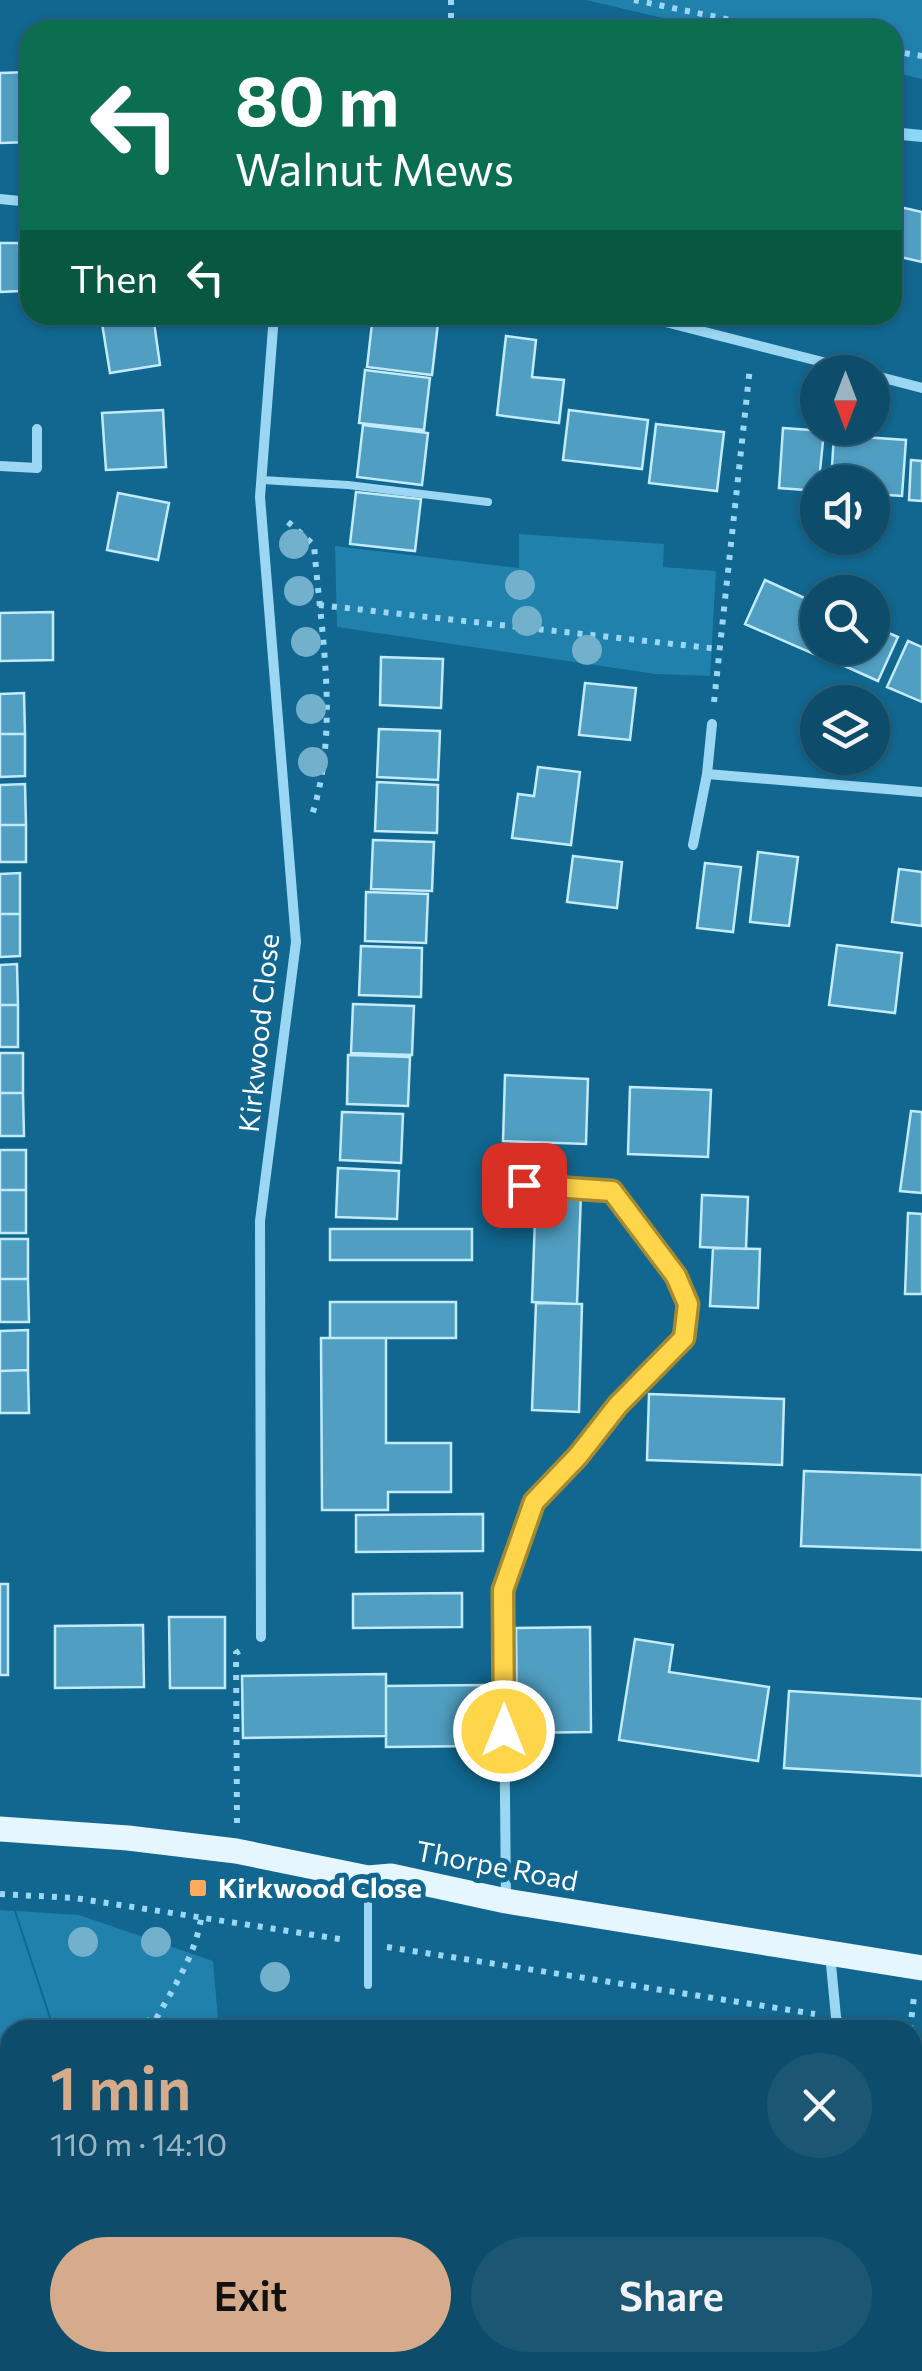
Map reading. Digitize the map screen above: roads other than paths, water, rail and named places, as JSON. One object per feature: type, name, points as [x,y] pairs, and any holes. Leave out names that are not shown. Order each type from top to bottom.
[{"type":"main road","name":"Thorpe Road","points":[[0,1829],[236,1851],[368,1878],[391,1876],[506,1901],[922,1968]]},
{"type":"street","name":"Kirkwood Close","points":[[261,1638],[260,1221],[296,942],[260,498],[273,325]]},
{"type":"street","points":[[677,325],[800,356]]},
{"type":"street","points":[[890,380],[922,388]]},
{"type":"street","points":[[0,466],[37,468],[37,428]]},
{"type":"street","points":[[693,845],[712,724]]},
{"type":"street","points":[[707,774],[922,792]]},
{"type":"street","points":[[506,1901],[503,1590],[534,1502],[578,1456],[618,1405],[684,1338],[688,1304],[676,1276],[612,1191],[524,1185]]},
{"type":"street","points":[[830,1953],[837,2020]]},
{"type":"lane","points":[[262,480],[348,485],[488,502]]},
{"type":"lane","points":[[368,1878],[368,1985]]},
{"type":"waterway","points":[[902,134],[922,136]]},
{"type":"place","name":"Kirkwood Close","points":[[198,1888]]}]
